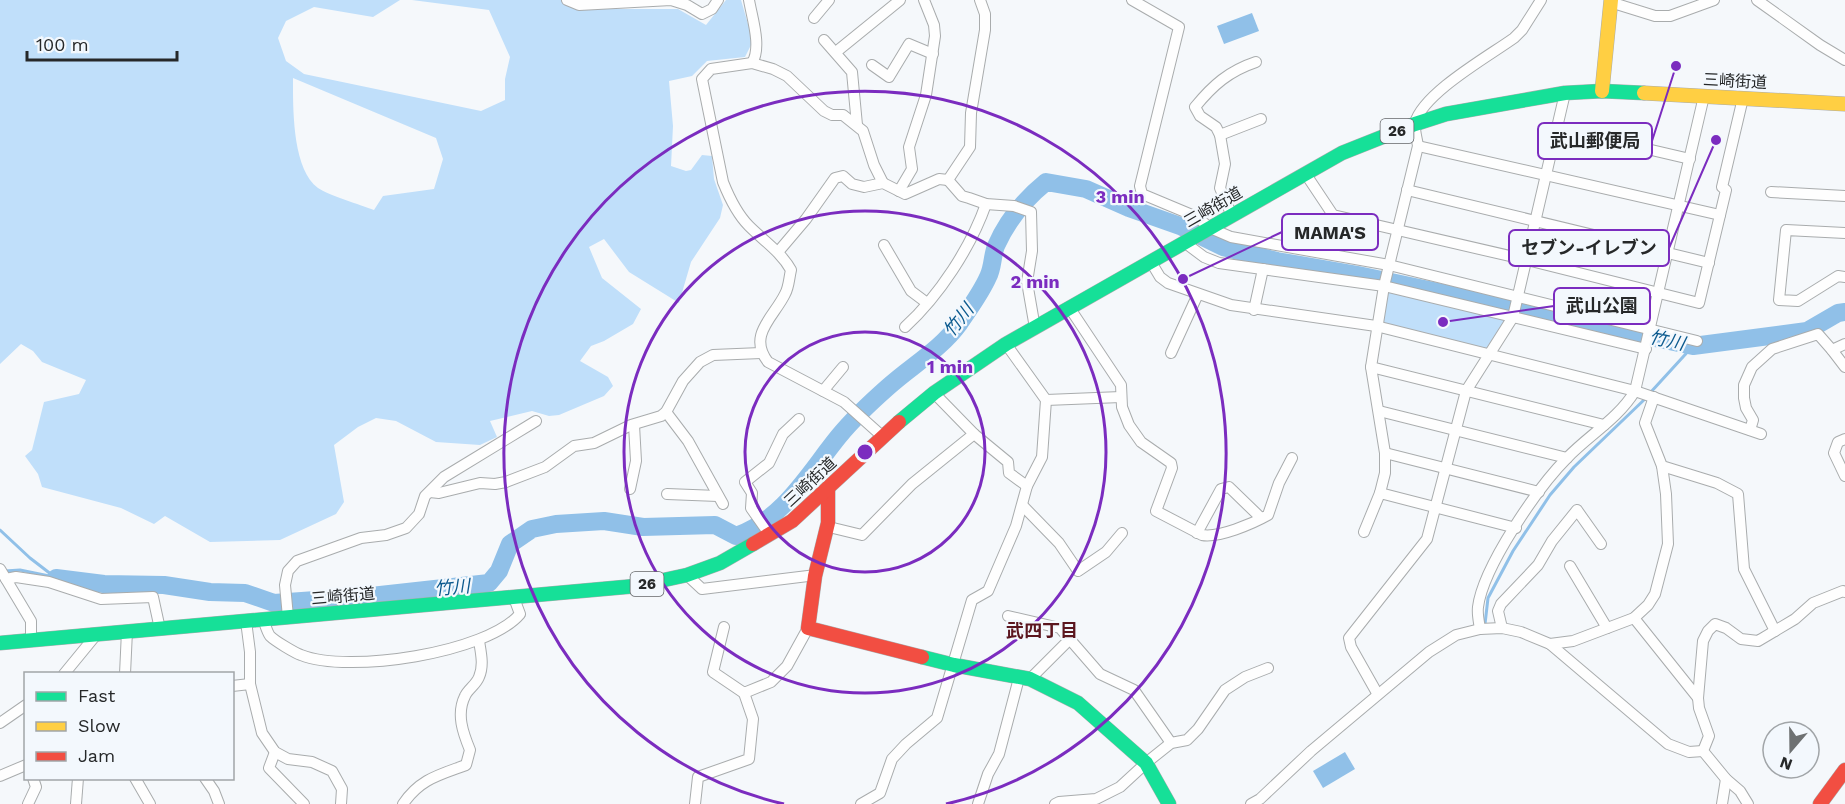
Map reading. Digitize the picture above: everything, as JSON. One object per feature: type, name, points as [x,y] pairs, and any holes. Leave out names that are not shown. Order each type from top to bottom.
[{"type":"main road","points":[[1602,91],[1610,1]]},
{"type":"main road","name":"三崎街道","points":[[0,643],[636,586],[687,575],[720,563],[792,521],[882,436],[934,393],[1006,344],[1342,153],[1414,124],[1446,114],[1565,93],[1602,91],[1845,104]]},
{"type":"main road","points":[[828,488],[829,527],[816,574],[808,628],[954,666],[1024,679],[1047,686],[1078,703],[1146,763],[1169,804]]},
{"type":"main road","points":[[1820,804],[1845,770]]},
{"type":"main road","points":[[1828,804],[1845,780]]},
{"type":"street","points":[[567,0],[579,5],[671,0],[687,5],[702,14],[712,9],[718,0]]},
{"type":"street","points":[[750,0],[756,38],[752,63]]},
{"type":"street","points":[[814,18],[829,0]]},
{"type":"street","points":[[899,191],[912,169],[909,147],[926,95],[933,54],[934,24],[924,0]]},
{"type":"street","points":[[948,180],[970,147],[971,113],[985,30],[985,14],[980,0]]},
{"type":"street","points":[[1132,0],[1179,27],[1140,186],[1142,194],[1197,217],[1210,228],[1231,237],[1389,265],[1697,341]]},
{"type":"street","points":[[1364,532],[1380,493],[1385,473],[1385,453],[1371,368],[1384,286],[1418,146],[1414,124],[1424,104],[1436,93],[1514,38],[1522,30],[1541,0]]},
{"type":"street","points":[[1610,1],[1656,16],[1670,16],[1714,0]]},
{"type":"street","points":[[1757,0],[1845,60]]},
{"type":"street","points":[[836,52],[896,1]]},
{"type":"street","points":[[824,40],[854,77],[857,125]]},
{"type":"street","points":[[872,64],[889,77],[909,44],[933,54]]},
{"type":"street","points":[[1232,216],[1220,188],[1225,164],[1220,135],[1216,127],[1200,116],[1195,107],[1210,88],[1238,68],[1256,62]]},
{"type":"street","points":[[882,436],[844,402],[768,362],[761,352],[759,344],[763,328],[786,292],[791,270],[778,252],[747,224],[728,196],[723,182],[702,79],[711,69],[752,63],[787,76],[824,111],[832,115],[843,115],[863,131],[874,165],[883,183],[905,194],[939,179],[948,180],[962,196],[986,204],[1014,206],[1031,212],[1032,251],[1027,282],[1035,328]]},
{"type":"street","points":[[1377,693],[1351,647],[1349,638],[1427,539],[1466,391],[1513,318],[1565,93]]},
{"type":"street","points":[[1480,629],[1477,609],[1480,597],[1492,564],[1515,528],[1539,492],[1567,458],[1627,404],[1635,391],[1704,96]]},
{"type":"street","points":[[1305,172],[1333,215],[1699,303],[1726,190],[1722,187],[1743,98]]},
{"type":"street","points":[[1220,135],[1261,120]]},
{"type":"street","points":[[1557,128],[1690,159]]},
{"type":"street","points":[[1418,146],[1720,215]]},
{"type":"street","points":[[778,252],[806,219],[835,178],[843,176],[852,184],[864,187],[883,183]]},
{"type":"street","points":[[1407,190],[1709,263]]},
{"type":"street","points":[[1771,192],[1845,196]]},
{"type":"street","points":[[905,327],[927,303],[977,230],[986,204]]},
{"type":"street","points":[[1845,233],[1786,230],[1779,300],[1798,301],[1838,276],[1845,277]]},
{"type":"street","points":[[1187,241],[1204,257],[1219,263],[1384,286],[1646,349]]},
{"type":"street","points":[[884,245],[911,291],[927,303]]},
{"type":"street","points":[[1151,262],[1160,277],[1168,283],[1231,305],[1376,326],[1635,391],[1761,434]]},
{"type":"street","points":[[1254,310],[1263,269]]},
{"type":"street","points":[[1171,353],[1198,294]]},
{"type":"street","points":[[1069,307],[1120,385],[1122,407],[1129,426],[1141,442],[1171,463],[1172,468],[1156,511],[1197,533],[1210,537],[1261,518],[1268,515],[1279,483],[1293,459]]},
{"type":"street","points":[[1750,430],[1753,420],[1746,408],[1744,385],[1752,367],[1772,349],[1818,334],[1845,367]]},
{"type":"street","points":[[861,804],[880,793],[892,759],[937,718],[972,600],[988,591],[1023,506],[1027,486],[1042,457],[1046,400],[1006,344]]},
{"type":"street","points":[[1832,350],[1845,344]]},
{"type":"street","points":[[430,492],[439,493],[480,483],[506,482],[545,466],[574,446],[594,443],[666,412],[683,381],[700,362],[713,355],[761,352]]},
{"type":"street","points":[[823,391],[843,368]]},
{"type":"street","points":[[1371,368],[1604,426]]},
{"type":"street","points":[[934,393],[974,434],[1008,462],[1009,473],[1027,486]]},
{"type":"street","points":[[1046,400],[1121,397]]},
{"type":"street","points":[[1550,644],[1573,641],[1634,618],[1648,605],[1655,594],[1668,544],[1666,494],[1662,466],[1645,423],[1654,398]]},
{"type":"street","points":[[1379,411],[1567,458]]},
{"type":"street","points":[[666,412],[688,441],[720,500],[667,494]]},
{"type":"street","points":[[770,535],[751,508],[752,493],[745,482],[769,464],[783,434],[799,419]]},
{"type":"street","points":[[288,617],[285,585],[288,571],[297,561],[361,538],[386,535],[406,528],[419,514],[425,496],[444,477],[536,422]]},
{"type":"street","points":[[630,489],[636,461],[634,425]]},
{"type":"street","points":[[829,527],[862,535],[912,484],[974,434]]},
{"type":"street","points":[[1845,439],[1838,442],[1834,453],[1845,476]]},
{"type":"street","points":[[1385,453],[1539,492]]},
{"type":"street","points":[[1662,466],[1717,483],[1738,494],[1744,568],[1775,631]]},
{"type":"street","points":[[1197,533],[1221,489],[1229,486],[1261,518]]},
{"type":"street","points":[[1380,493],[1515,528]]},
{"type":"street","points":[[1023,506],[1059,543],[1078,571],[1106,552],[1122,533]]},
{"type":"street","points":[[1502,628],[1498,611],[1501,604],[1538,565],[1552,541],[1576,510],[1601,544]]},
{"type":"street","points":[[1570,566],[1607,628]]},
{"type":"street","points":[[3,574],[49,582],[101,599],[153,597],[160,629]]},
{"type":"street","points":[[3,574],[31,621],[31,639]]},
{"type":"street","points":[[687,575],[702,589],[816,574]]},
{"type":"street","points":[[1702,750],[1709,736],[1699,708],[1698,698],[1703,641],[1708,631],[1715,624],[1741,639],[1758,641],[1796,619],[1813,603],[1845,592]]},
{"type":"street","points":[[263,619],[270,635],[301,655],[328,662],[362,662],[431,655],[479,641],[513,622],[520,614],[514,598]]},
{"type":"street","points":[[1008,616],[1060,628],[1100,674],[1134,690],[1171,743]]},
{"type":"street","points":[[1634,618],[1698,698]]},
{"type":"street","points":[[246,621],[250,652],[250,684],[262,733],[275,752],[288,759],[312,762],[332,771],[342,789],[342,804]]},
{"type":"street","points":[[695,804],[698,777],[748,759],[753,719],[744,693],[713,672],[724,627]]},
{"type":"street","points":[[744,693],[771,682],[788,666],[808,628]]},
{"type":"street","points":[[1251,804],[1260,799],[1377,693],[1429,652],[1456,635],[1480,629],[1502,628],[1521,632],[1550,644],[1668,744],[1689,752],[1702,750]]},
{"type":"street","points":[[125,672],[127,631]]},
{"type":"street","points":[[66,672],[96,635]]},
{"type":"street","points":[[978,804],[988,774],[999,754],[1024,679],[1070,639]]},
{"type":"street","points":[[408,803],[412,791],[426,780],[466,765],[470,750],[462,729],[462,705],[466,694],[480,677],[483,661],[479,641]]},
{"type":"street","points":[[1055,804],[1096,799],[1120,787],[1171,743],[1187,740],[1198,729],[1225,690],[1245,677],[1268,668]]},
{"type":"street","points":[[234,686],[250,684]]},
{"type":"street","points":[[0,723],[24,706]]},
{"type":"street","points":[[1702,750],[1726,779],[1740,791],[1748,804]]},
{"type":"street","points":[[275,752],[269,768],[304,804]]},
{"type":"street","points":[[0,776],[24,766]]},
{"type":"street","points":[[1722,804],[1726,779]]},
{"type":"street","points":[[28,804],[36,787],[34,780]]},
{"type":"street","points":[[76,804],[78,780]]},
{"type":"street","points":[[136,780],[150,804]]},
{"type":"street","points":[[206,780],[219,804]]},
{"type":"shaded area","points":[[0,0],[400,0],[373,17],[314,7],[286,21],[278,38],[286,61],[304,74],[481,111],[505,100],[505,79],[510,57],[489,10],[412,0],[572,0],[576,9],[678,9],[706,25],[726,0],[741,0],[753,41],[745,57],[707,61],[692,76],[669,81],[673,126],[671,166],[686,171],[691,170],[702,155],[712,156],[714,179],[723,205],[720,218],[691,262],[679,303],[629,272],[604,239],[589,247],[602,278],[641,309],[633,324],[591,346],[580,361],[608,377],[613,386],[604,396],[559,415],[549,416],[532,411],[490,421],[497,437],[480,445],[436,442],[396,421],[376,418],[358,427],[334,445],[344,502],[336,514],[280,540],[210,542],[165,516],[154,524],[121,508],[42,487],[38,474],[25,456],[32,450],[44,402],[79,394],[86,380],[42,362],[33,351],[21,344],[0,364]],"holes":[[[293,78],[436,138],[443,159],[434,189],[383,196],[374,210],[329,194],[309,179],[303,167],[296,137]]]},
{"type":"shaded area","points":[[1252,13],[1259,31],[1224,44],[1217,26]]},
{"type":"shaded area","points":[[1384,286],[1513,317],[1489,355],[1376,326]]},
{"type":"shaded area","points":[[1345,752],[1355,769],[1323,788],[1313,771]]},
{"type":"waterway","name":"竹川","points":[[56,578],[104,584],[164,585],[210,592],[245,593],[274,603],[371,596],[489,583],[499,571],[510,544],[532,529],[556,524],[604,521],[643,527],[715,525],[736,536],[768,519],[782,507],[856,417],[888,387],[934,350],[959,324],[985,283],[991,270],[996,246],[1011,219],[1046,182],[1086,189],[1129,208],[1180,226],[1223,247],[1277,261],[1358,275],[1693,346],[1807,331],[1838,313],[1845,312]]},
{"type":"waterway","points":[[1650,393],[1693,346]]},
{"type":"waterway","points":[[1485,624],[1488,598],[1513,551],[1550,495],[1574,467],[1646,398]]},
{"type":"waterway","name":"竹川","points":[[0,530],[56,578]]},
{"type":"waterway","points":[[5,571],[20,570],[54,577]]},
{"type":"traffic: fast","points":[[899,422],[934,393],[1006,344],[1342,153],[1446,114],[1565,93],[1602,91],[1644,93]]},
{"type":"traffic: fast","points":[[0,643],[636,586],[687,575],[720,563],[753,544]]},
{"type":"traffic: fast","points":[[922,657],[1030,679],[1078,703],[1146,763],[1169,804]]},
{"type":"traffic: slow","points":[[1602,91],[1611,0]]},
{"type":"traffic: slow","points":[[1644,93],[1845,104]]},
{"type":"traffic: jam","points":[[753,544],[792,521],[899,422]]},
{"type":"traffic: jam","points":[[828,488],[828,523],[815,576],[808,628],[922,657]]},
{"type":"traffic: jam","points":[[1820,804],[1845,770]]},
{"type":"place","name":"武山郵便局","points":[[1676,66]]},
{"type":"place","name":"セブン-イレブン","points":[[1716,140]]},
{"type":"place","name":"MAMA'S","points":[[1183,279]]},
{"type":"place","name":"武山公園","points":[[1443,322]]},
{"type":"district","name":"武四丁目","points":[[1042,630]]}]
